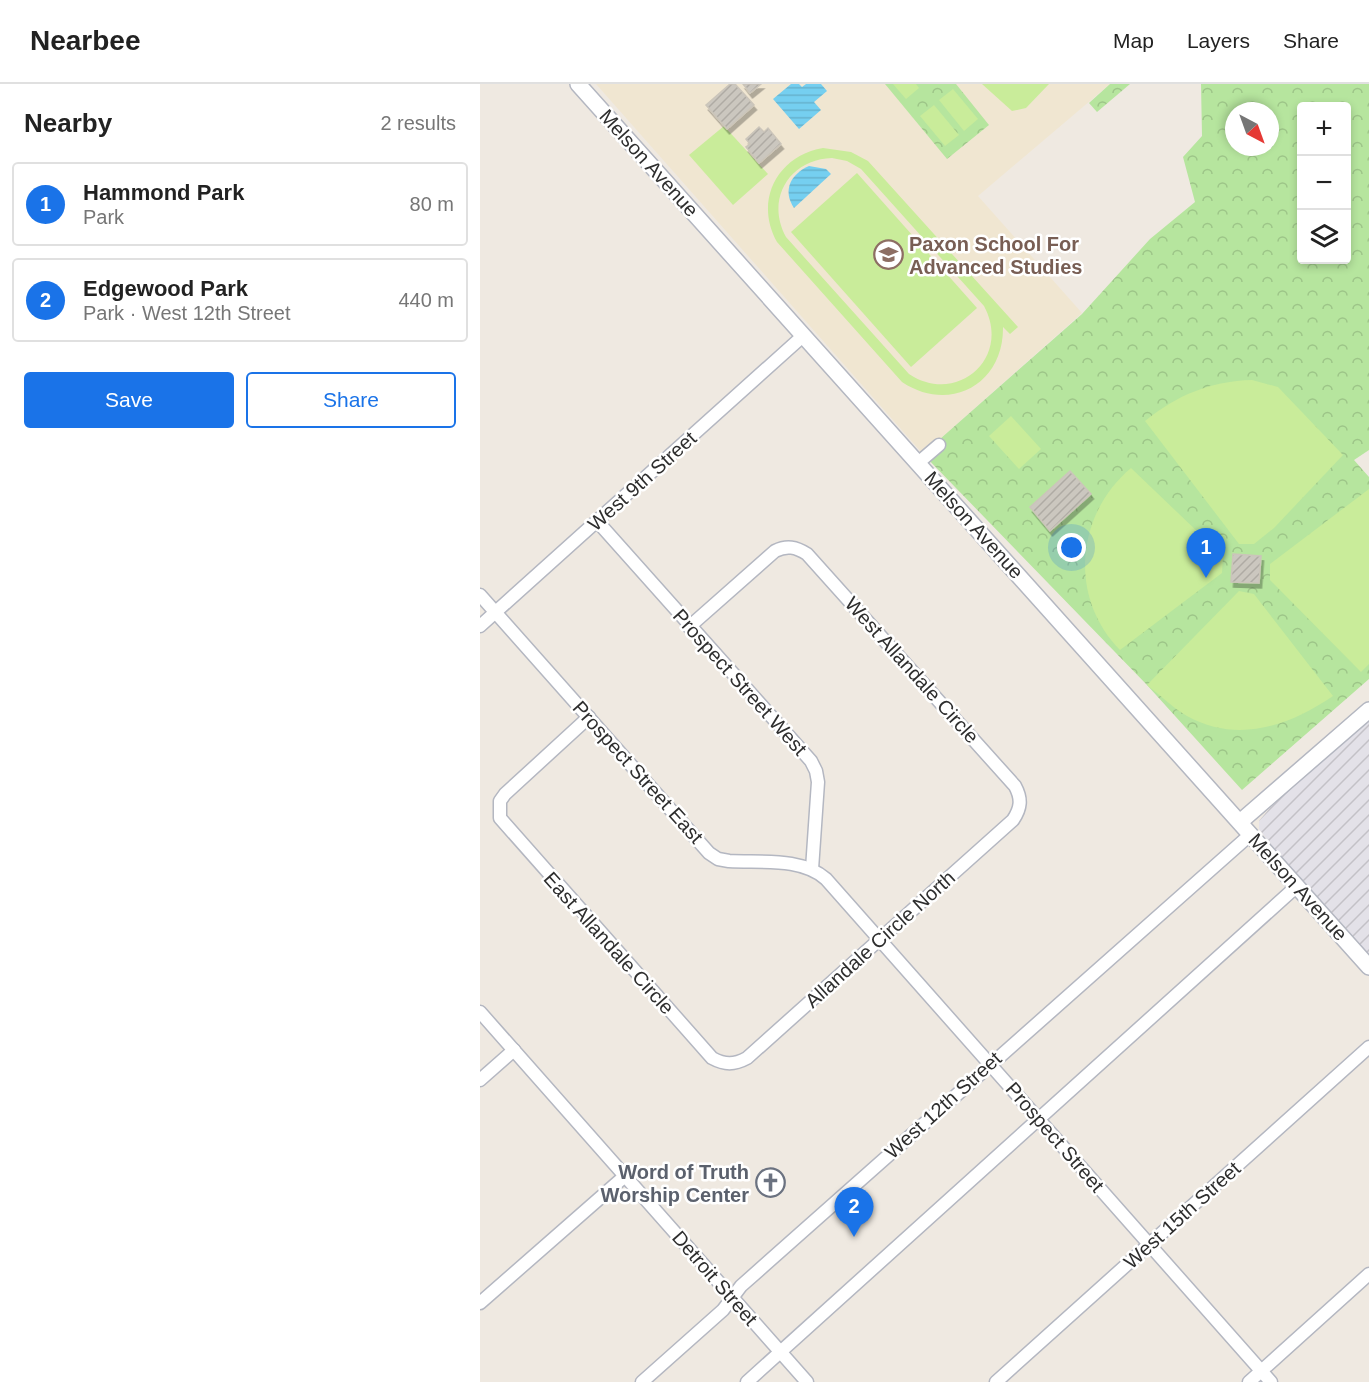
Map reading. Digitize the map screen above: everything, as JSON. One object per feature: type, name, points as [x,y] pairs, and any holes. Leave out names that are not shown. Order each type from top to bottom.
[{"type":"street","name":"Melson Avenue","points":[[578,84],[1369,967]]},
{"type":"street","name":"West 9th Street","points":[[480,626],[804,335]]},
{"type":"street","points":[[918,463],[939,445]]},
{"type":"street","name":"Prospect Street West","points":[[597,521],[689,627],[811,761],[816,771],[812,869]]},
{"type":"street","name":"West Allandale Circle","points":[[689,627],[775,551],[792,547],[807,554],[1015,786],[1021,803]]},
{"type":"street","points":[[480,595],[495,613]]},
{"type":"street","name":"Prospect Street East","points":[[495,613],[718,859],[786,864],[812,869]]},
{"type":"street","name":"West 12th Street","points":[[642,1382],[723,1310],[732,1296],[1246,828],[1369,710]]},
{"type":"street","name":"East Allandale Circle","points":[[589,717],[505,794],[500,801],[500,818],[712,1058],[730,1064]]},
{"type":"street","name":"Allandale Circle North","points":[[730,1064],[747,1058],[1013,820],[1021,803]]},
{"type":"street","name":"Prospect Street","points":[[812,869],[826,879],[1271,1382]]},
{"type":"street","points":[[747,1382],[1297,886]]},
{"type":"street","name":"Detroit Street","points":[[480,1012],[807,1382]]},
{"type":"street","name":"West 15th Street","points":[[996,1382],[1369,1047]]},
{"type":"street","points":[[480,1080],[514,1050]]},
{"type":"street","points":[[480,1303],[625,1176]]},
{"type":"street","points":[[1249,1382],[1369,1274]]},
{"type":"shaded area","name":"Paxon School For Advanced Studies","points":[[596,84],[1110,84],[978,196],[1082,313],[923,454]]},
{"type":"shaded area","points":[[1369,718],[1369,958],[1298,879],[1259,829],[1259,821],[1279,797]]},
{"type":"green space","points":[[885,84],[956,84],[989,125],[947,159]]},
{"type":"green space","points":[[893,84],[916,84],[919,88],[906,99]]},
{"type":"green space","points":[[982,84],[1049,84],[1026,108],[1012,111]]},
{"type":"green space","points":[[1110,84],[1130,84],[1097,112],[1089,103]]},
{"type":"green space","points":[[1201,84],[1369,84],[1369,450],[1354,460],[1369,477],[1369,679],[1242,790],[1147,685],[923,454],[1082,314],[1150,239],[1195,202],[1183,157],[1202,136]]},
{"type":"green space","points":[[953,89],[978,119],[964,131],[939,100]]},
{"type":"green space","points":[[934,105],[959,135],[945,146],[920,116]]},
{"type":"green space","points":[[724,126],[768,174],[733,205],[689,155]]},
{"type":"green space","points":[[823,148],[851,152],[868,161],[1018,327],[1010,334],[1003,327],[1001,347],[994,364],[984,378],[971,388],[955,394],[938,395],[920,391],[902,382],[777,242],[770,227],[769,196],[782,170],[793,160]],"holes":[[[832,158],[847,161],[861,169],[984,306],[991,325],[991,343],[985,359],[975,372],[961,380],[945,384],[927,382],[909,374],[786,237],[780,223],[778,209],[780,196],[793,173],[817,160]]]},
{"type":"green space","points":[[857,173],[977,308],[911,367],[791,232]]},
{"type":"green space","points":[[1252,380],[1278,387],[1343,455],[1274,528],[1254,544],[1239,544],[1145,421],[1169,404],[1195,391],[1222,383]]},
{"type":"green space","points":[[1011,416],[1041,449],[1019,469],[989,436]]},
{"type":"green space","points":[[1131,468],[1223,556],[1222,573],[1120,650],[1103,629],[1092,606],[1086,581],[1085,556],[1090,532],[1099,508],[1113,487]]},
{"type":"green space","points":[[1369,489],[1369,664],[1361,672],[1270,580],[1270,564]]},
{"type":"green space","points":[[1239,591],[1254,594],[1333,696],[1299,716],[1281,723],[1263,728],[1225,729],[1187,716],[1147,685]]},
{"type":"water","points":[[791,84],[799,84],[802,87],[806,84],[821,84],[827,91],[814,102],[821,110],[799,129],[773,99]]},
{"type":"water","points":[[809,166],[826,169],[831,174],[794,208],[789,195],[790,183],[797,173]]},
{"type":"building","points":[[730,84],[735,84],[754,105],[727,129],[706,105]]},
{"type":"building","points":[[743,84],[761,84],[750,93]]},
{"type":"building","points":[[759,127],[764,132],[768,128],[781,144],[759,163],[746,147],[750,144],[746,139]]},
{"type":"building","points":[[1070,471],[1091,494],[1050,531],[1030,507]]},
{"type":"building","points":[[1233,554],[1261,556],[1259,583],[1231,582]]},
{"type":"place","name":"Paxon School For Advanced Studies","points":[[888,255]]},
{"type":"place","name":"Hammond Park","points":[[1206,578]]},
{"type":"place","name":"Word of Truth Worship Center","points":[[770,1183]]},
{"type":"place","name":"Edgewood Park","points":[[854,1237]]}]
